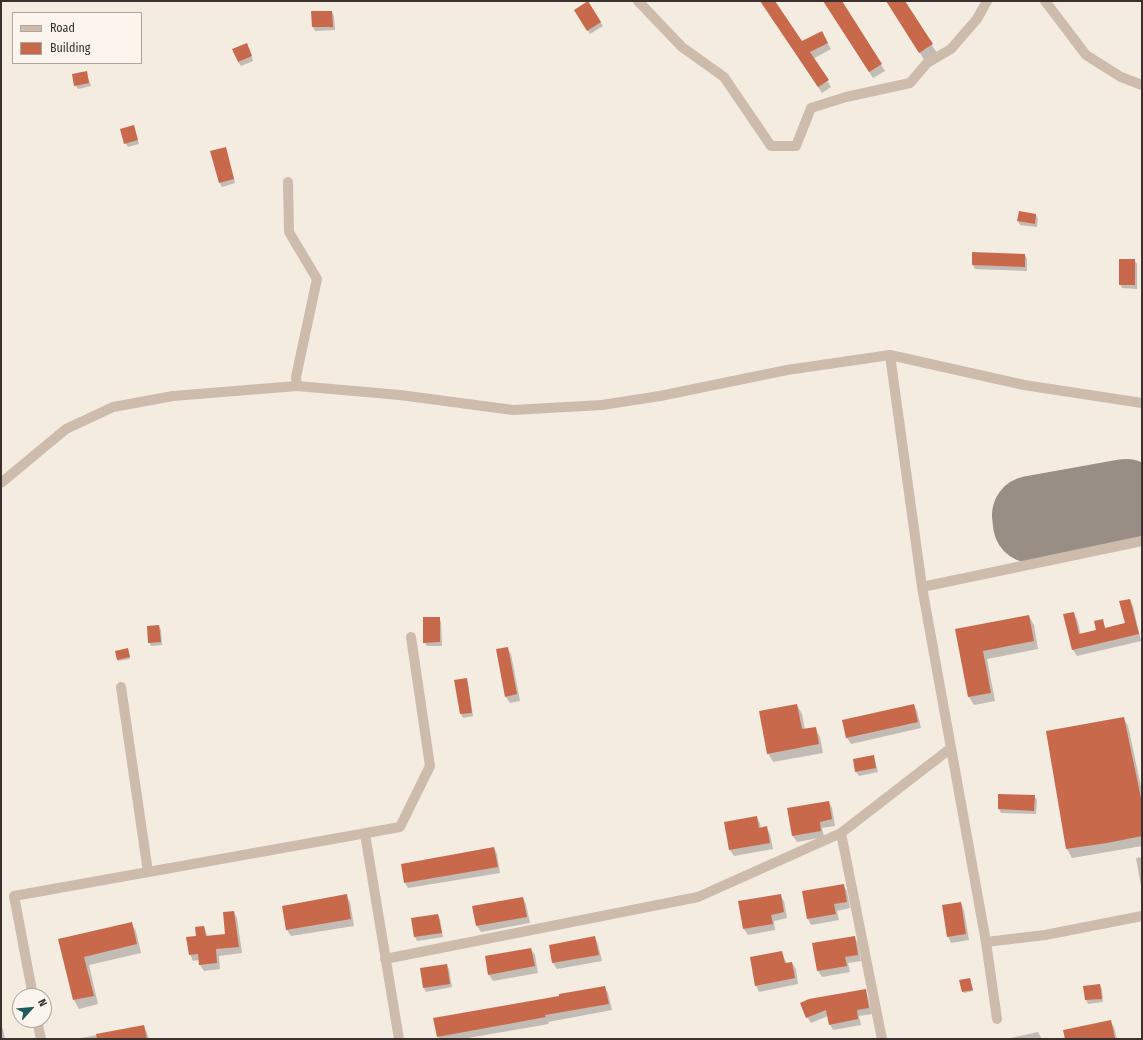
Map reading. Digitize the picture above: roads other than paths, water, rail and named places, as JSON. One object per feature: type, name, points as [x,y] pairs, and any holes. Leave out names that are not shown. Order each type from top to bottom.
[{"type":"street","points":[[638,1],[682,47],[724,77],[771,146],[796,146],[811,108],[846,97],[910,83],[927,63],[951,48],[977,19],[987,1]]},
{"type":"street","points":[[1045,1],[1086,55],[1121,77],[1142,84]]},
{"type":"street","points":[[288,182],[289,232],[316,279],[296,378],[297,386]]},
{"type":"street","points":[[890,355],[922,587],[986,942],[997,1019]]},
{"type":"street","points":[[1,483],[66,429],[113,407],[173,396],[297,386],[400,395],[513,410],[602,405],[660,396],[787,370],[890,355],[1024,385],[1142,403]]},
{"type":"street","points":[[922,587],[1142,541]]},
{"type":"street","points":[[31,988],[14,896],[400,827],[430,766],[411,637]]},
{"type":"street","points":[[121,687],[148,872]]},
{"type":"street","points":[[385,959],[698,897],[841,833],[951,748]]},
{"type":"street","points":[[841,833],[882,1039]]},
{"type":"street","points":[[365,834],[399,1039]]},
{"type":"street","points":[[986,942],[1046,935],[1142,916]]},
{"type":"street","points":[[39,1028],[41,1039]]}]
